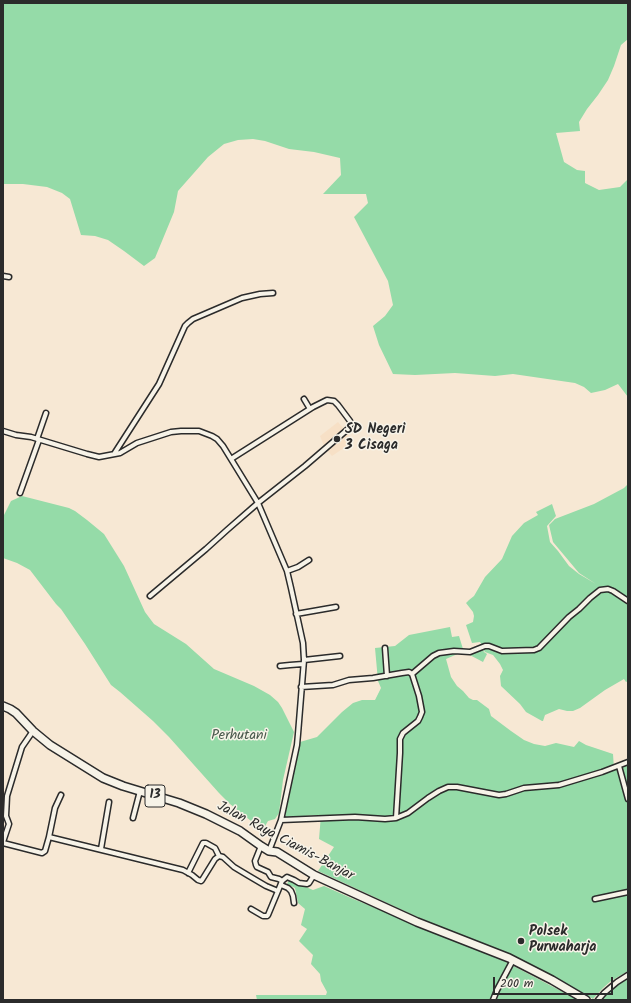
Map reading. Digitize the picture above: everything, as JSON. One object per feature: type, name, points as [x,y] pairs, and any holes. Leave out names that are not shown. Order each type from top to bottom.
[{"type":"highway","name":"Jalan Raya Ciamis-Banjar","points":[[3,706],[16,713],[33,731],[50,745],[92,772],[113,782],[179,803],[206,814],[240,831],[269,851],[277,852],[314,875],[417,922],[513,960],[545,976],[586,1000]]},
{"type":"street","points":[[3,276],[9,277]]},
{"type":"street","points":[[114,455],[159,384],[188,322],[242,298],[273,293]]},
{"type":"street","points":[[304,399],[310,409]]},
{"type":"street","points":[[150,596],[258,503],[305,466],[348,429],[351,424],[334,401],[327,400],[310,409],[231,459]]},
{"type":"street","points":[[20,493],[46,413]]},
{"type":"street","points":[[3,431],[99,457],[114,455],[137,443],[171,432],[199,432],[212,436],[220,442],[231,459],[258,503],[287,571],[302,638],[304,662],[296,751],[291,767],[281,820],[269,851]]},
{"type":"street","points":[[287,571],[298,567],[309,560]]},
{"type":"street","points":[[412,674],[433,656],[439,653],[454,651],[470,652],[485,646],[502,651],[530,650],[539,648],[569,617],[600,590],[608,589],[628,601]]},
{"type":"street","points":[[296,614],[336,608]]},
{"type":"street","points":[[385,648],[387,676]]},
{"type":"street","points":[[280,666],[340,656]]},
{"type":"street","points":[[301,687],[333,685],[349,680],[410,672],[412,674]]},
{"type":"street","points":[[396,818],[401,749],[400,739],[403,733],[418,721],[422,712],[412,674]]},
{"type":"street","points":[[33,731],[22,747],[7,796],[6,816],[9,824],[3,843],[42,853],[45,851],[55,808],[61,795]]},
{"type":"street","points":[[281,820],[355,817],[386,819],[396,818],[408,813],[434,794],[448,787],[457,787],[499,795],[524,788],[559,785],[602,772],[628,762]]},
{"type":"street","points":[[619,766],[628,799]]},
{"type":"street","points":[[133,818],[140,791]]},
{"type":"street","points":[[101,849],[109,802]]},
{"type":"street","points":[[49,837],[183,870],[198,880],[202,880],[215,859],[219,856]]},
{"type":"street","points":[[188,873],[203,843],[206,843],[215,848],[219,856],[223,857],[234,867],[278,892]]},
{"type":"street","points":[[261,846],[255,861],[257,867],[268,872],[271,877],[279,879],[292,891],[294,903]]},
{"type":"street","points":[[251,908],[263,916],[267,916],[284,879],[288,877],[299,883],[307,884],[314,875]]},
{"type":"street","points":[[595,899],[628,892]]},
{"type":"street","points":[[493,1000],[513,960]]},
{"type":"street","points":[[598,1000],[613,985],[628,975]]},
{"type":"shaded area","name":"SD Negeri 3 Cisaga","points":[[338,422],[354,441],[332,456],[325,448],[320,436]]},
{"type":"green space","points":[[3,3],[628,3],[628,39],[621,45],[608,80],[579,122],[580,131],[556,133],[564,162],[577,170],[585,171],[585,183],[599,190],[620,187],[628,179],[628,397],[618,384],[605,390],[591,393],[584,387],[575,383],[513,374],[495,376],[455,373],[415,375],[393,374],[379,345],[373,326],[385,316],[393,305],[388,281],[354,217],[368,203],[366,194],[323,194],[341,175],[340,158],[314,152],[289,149],[265,141],[253,139],[238,140],[224,144],[208,157],[178,191],[174,212],[155,258],[144,266],[108,240],[95,236],[81,235],[70,199],[62,193],[47,187],[23,184],[3,184]]},
{"type":"green space","points":[[628,484],[628,681],[626,682],[624,679],[605,690],[580,708],[573,711],[559,709],[545,715],[542,721],[526,712],[520,704],[501,686],[500,676],[503,670],[493,655],[485,652],[482,648],[484,652],[487,654],[483,662],[466,653],[483,647],[480,642],[472,643],[466,625],[473,622],[474,616],[473,612],[466,603],[474,596],[485,577],[502,559],[512,536],[524,523],[538,515],[536,512],[552,504],[556,516],[547,526],[550,542],[569,566],[579,574],[596,584],[579,573],[553,542],[549,525],[555,519],[594,504],[624,488]]},
{"type":"green space","name":"Perhutani","points":[[22,496],[69,508],[87,520],[104,534],[124,566],[145,612],[154,624],[186,644],[214,669],[254,686],[270,695],[278,702],[294,732],[283,780],[279,813],[275,819],[268,821],[264,828],[261,829],[230,804],[153,721],[111,685],[61,609],[30,570],[3,558],[3,517],[11,501]]},
{"type":"green space","points":[[450,627],[452,637],[459,636],[463,649],[462,652],[446,659],[451,677],[457,686],[469,698],[477,700],[489,709],[491,716],[524,740],[534,744],[545,746],[556,743],[574,747],[579,741],[586,745],[613,754],[614,769],[628,764],[628,971],[611,981],[593,999],[559,979],[502,951],[424,920],[318,871],[334,847],[319,839],[321,815],[285,817],[300,742],[317,737],[353,703],[362,700],[375,700],[381,688],[378,681],[375,648],[395,646],[409,635]]},
{"type":"green space","points":[[289,880],[313,890],[324,886],[504,961],[578,1000],[257,1000],[256,995],[326,995],[327,992],[321,981],[320,974],[311,964],[313,955],[299,941],[307,929],[301,925],[305,909],[298,903],[295,888],[287,884]]},
{"type":"green space","points":[[628,976],[628,1000],[600,1000],[604,994]]},
{"type":"place","name":"SD Negeri 3 Cisaga","points":[[337,439]]},
{"type":"place","name":"Polsek Purwaharja","points":[[521,941]]}]
